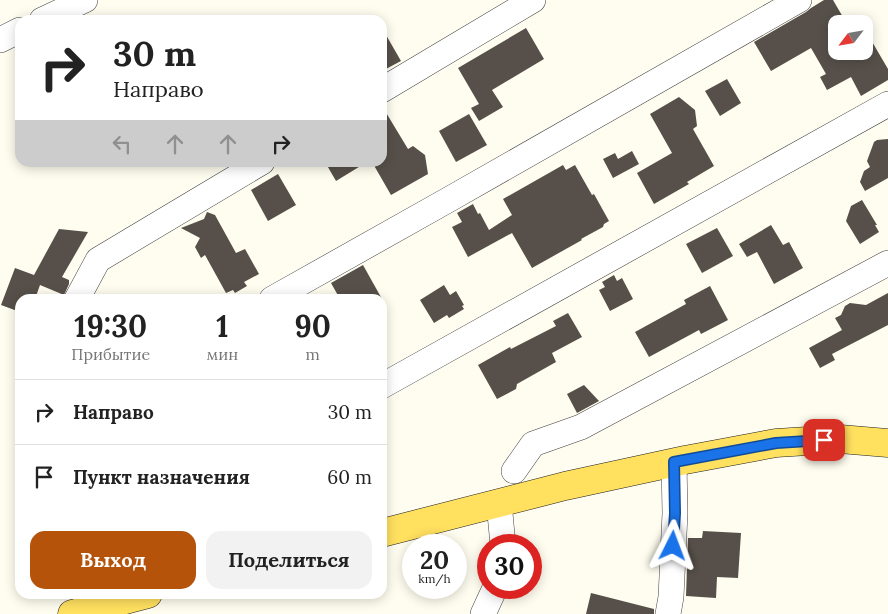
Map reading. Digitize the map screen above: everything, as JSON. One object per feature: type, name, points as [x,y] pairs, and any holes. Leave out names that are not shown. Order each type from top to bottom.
[{"type":"main road","points":[[387,532],[565,486],[674,462],[776,443],[840,439],[888,443]]},
{"type":"main road","points":[[72,614],[129,599]]},
{"type":"street","points":[[53,15],[85,0]]},
{"type":"street","points":[[387,87],[533,0]]},
{"type":"street","points":[[281,294],[799,0]]},
{"type":"street","points":[[0,40],[15,32]]},
{"type":"street","points":[[387,383],[888,104]]},
{"type":"street","points":[[80,294],[98,260],[254,167]]},
{"type":"street","points":[[514,471],[533,444],[581,427],[888,263]]},
{"type":"street","points":[[668,614],[671,597],[675,513],[674,462]]},
{"type":"street","points":[[499,503],[502,534]]},
{"type":"street","points":[[483,614],[490,599]]},
{"type":"building","points":[[824,0],[833,0],[842,15],[828,15],[828,60],[873,60],[873,43],[888,69],[888,80],[861,96],[851,77],[827,90],[820,77],[826,74],[811,48],[771,71],[754,42]]},
{"type":"building","points":[[526,28],[544,59],[492,90],[503,107],[479,121],[471,108],[479,104],[458,68]]},
{"type":"building","points":[[387,37],[401,61],[387,68]]},
{"type":"building","points":[[727,79],[741,103],[720,116],[705,91]]},
{"type":"building","points":[[679,97],[695,110],[697,126],[693,129],[714,166],[687,182],[689,184],[654,204],[637,173],[672,153],[650,114]]},
{"type":"building","points":[[387,114],[408,149],[413,146],[425,155],[428,174],[391,195],[375,167],[387,167]]},
{"type":"building","points":[[469,114],[487,145],[456,162],[439,131]]},
{"type":"building","points":[[888,139],[888,178],[865,191],[860,182],[864,171],[870,167],[867,161],[874,142]]},
{"type":"building","points":[[632,151],[639,164],[613,178],[603,159],[615,153],[618,159]]},
{"type":"building","points":[[563,165],[566,170],[575,165],[592,195],[594,194],[609,221],[603,227],[532,268],[512,233],[468,257],[452,227],[462,222],[457,213],[473,204],[489,230],[512,215],[503,199]]},
{"type":"building","points":[[328,167],[359,167],[336,181]]},
{"type":"building","points":[[278,174],[296,205],[268,221],[251,190]]},
{"type":"building","points":[[862,200],[877,225],[875,225],[879,232],[860,244],[846,221],[851,206]]},
{"type":"building","points":[[207,212],[215,215],[236,253],[245,249],[259,274],[244,282],[247,286],[235,293],[233,290],[226,293],[205,255],[201,258],[195,247],[200,238],[181,228],[204,219]]},
{"type":"building","points":[[771,225],[783,245],[789,242],[803,268],[774,284],[757,252],[747,257],[739,244]]},
{"type":"building","points":[[717,228],[733,256],[702,273],[686,244]]},
{"type":"building","points":[[59,229],[88,232],[62,277],[69,280],[64,294],[40,285],[37,294],[15,294],[15,310],[1,305],[15,268],[34,275]]},
{"type":"building","points":[[363,265],[379,294],[337,294],[331,283]]},
{"type":"building","points":[[614,275],[617,281],[622,278],[633,299],[610,311],[599,290],[605,287],[602,282]]},
{"type":"building","points":[[444,285],[450,295],[456,291],[464,305],[462,306],[464,309],[449,318],[447,315],[434,323],[420,300]]},
{"type":"building","points":[[710,286],[728,320],[701,334],[699,330],[649,357],[635,332],[686,304],[684,300]]},
{"type":"building","points":[[888,293],[888,325],[832,354],[835,360],[820,368],[809,348],[842,330],[835,318],[841,315],[845,306],[850,303],[866,305]]},
{"type":"building","points":[[568,313],[582,337],[552,353],[556,362],[517,384],[516,389],[497,399],[478,365],[510,347],[511,349],[556,326],[553,321]]},
{"type":"building","points":[[584,385],[599,401],[577,413],[567,394]]},
{"type":"building","points":[[703,531],[741,533],[738,578],[717,577],[716,598],[686,596],[688,538],[702,538]]},
{"type":"building","points":[[591,593],[654,609],[654,614],[586,614]]},
{"type":"route","points":[[673,546],[675,513],[674,462],[776,443],[824,440]]}]
